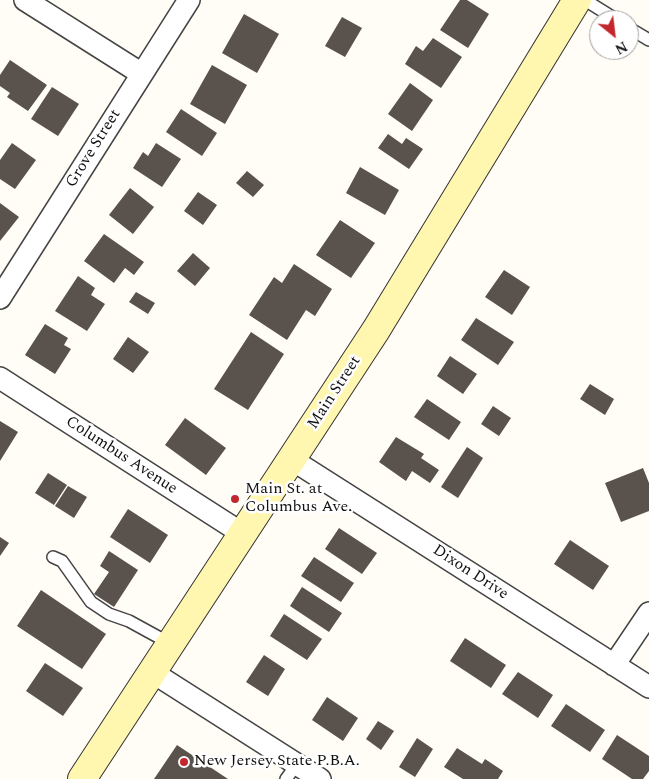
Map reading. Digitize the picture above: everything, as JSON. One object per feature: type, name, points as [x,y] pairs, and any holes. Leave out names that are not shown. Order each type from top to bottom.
[{"type":"main road","name":"Main Street","points":[[82,779],[394,301],[577,0]]},
{"type":"street","points":[[25,0],[142,74]]},
{"type":"street","name":"Grove Street","points":[[0,298],[189,0]]},
{"type":"street","name":"Columbus Avenue","points":[[0,378],[243,534]]},
{"type":"street","name":"Dixon Drive","points":[[291,459],[649,687]]},
{"type":"street","points":[[614,665],[649,613]]},
{"type":"street","points":[[152,672],[292,772],[320,779]]},
{"type":"lane","points":[[585,0],[601,10]]},
{"type":"lane","points":[[54,557],[62,561],[91,602],[109,614],[129,621],[171,644]]},
{"type":"building","points":[[460,0],[467,0],[489,14],[468,48],[440,30]]},
{"type":"building","points":[[244,14],[279,34],[257,73],[222,53]]},
{"type":"building","points":[[342,17],[362,28],[345,57],[325,46]]},
{"type":"building","points":[[433,38],[462,57],[441,88],[405,64],[416,46],[423,51]]},
{"type":"building","points":[[10,60],[47,85],[28,111],[7,97],[10,93],[0,86],[0,75]]},
{"type":"building","points":[[212,65],[247,85],[225,124],[190,104]]},
{"type":"building","points":[[410,83],[433,100],[412,131],[388,114]]},
{"type":"building","points":[[52,87],[79,104],[58,136],[31,119]]},
{"type":"building","points":[[181,109],[217,133],[202,156],[166,132]]},
{"type":"building","points":[[388,134],[402,144],[406,138],[423,149],[409,169],[378,148]]},
{"type":"building","points":[[12,143],[36,160],[15,189],[0,179],[0,160]]},
{"type":"building","points":[[156,143],[181,159],[162,187],[133,168],[143,152],[148,156]]},
{"type":"building","points":[[360,167],[399,190],[385,215],[346,193]]},
{"type":"building","points":[[247,171],[264,185],[253,197],[236,183]]},
{"type":"building","points":[[130,188],[154,207],[133,234],[109,215]]},
{"type":"building","points":[[198,192],[217,205],[203,225],[184,211]]},
{"type":"building","points":[[0,203],[19,217],[0,241]]},
{"type":"building","points":[[340,220],[375,243],[351,278],[316,255]]},
{"type":"building","points":[[104,234],[144,262],[134,275],[125,268],[114,283],[84,261]]},
{"type":"building","points":[[193,253],[210,268],[195,286],[177,271]]},
{"type":"building","points":[[294,264],[332,289],[315,316],[306,310],[287,340],[249,315],[274,277],[282,283]]},
{"type":"building","points":[[504,270],[530,287],[512,315],[485,297]]},
{"type":"building","points":[[78,276],[95,288],[91,295],[105,304],[87,331],[55,311]]},
{"type":"building","points":[[136,292],[155,303],[148,314],[129,302]]},
{"type":"building","points":[[476,318],[514,342],[498,365],[461,340]]},
{"type":"building","points":[[45,324],[68,338],[64,345],[71,349],[55,374],[25,355]]},
{"type":"building","points":[[251,332],[284,354],[248,410],[214,389]]},
{"type":"building","points":[[128,337],[149,352],[133,373],[113,359]]},
{"type":"building","points":[[450,356],[477,374],[463,394],[437,376]]},
{"type":"building","points":[[590,384],[614,399],[605,415],[580,399]]},
{"type":"building","points":[[427,399],[461,422],[449,440],[414,417]]},
{"type":"building","points":[[493,406],[511,418],[499,436],[481,424]]},
{"type":"building","points":[[185,418],[226,448],[206,475],[165,445]]},
{"type":"building","points":[[0,421],[18,432],[0,461]]},
{"type":"building","points":[[396,437],[424,454],[421,458],[439,470],[430,483],[412,471],[406,481],[379,462]]},
{"type":"building","points":[[467,447],[483,458],[458,498],[441,487]]},
{"type":"building","points":[[643,468],[649,483],[649,511],[621,522],[605,483]]},
{"type":"building","points":[[48,473],[67,485],[54,505],[35,493]]},
{"type":"building","points":[[68,486],[87,497],[74,518],[55,506]]},
{"type":"building","points":[[128,509],[168,535],[150,563],[110,537]]},
{"type":"building","points":[[339,528],[377,553],[362,574],[325,549]]},
{"type":"building","points":[[0,537],[9,543],[0,556]]},
{"type":"building","points":[[570,540],[609,566],[593,590],[554,564]]},
{"type":"building","points":[[109,551],[138,570],[114,607],[94,594],[109,572],[100,566]]},
{"type":"building","points":[[314,557],[354,583],[341,602],[301,576]]},
{"type":"building","points":[[302,587],[342,613],[329,632],[290,606]]},
{"type":"building","points":[[41,590],[106,634],[82,669],[17,626]]},
{"type":"building","points":[[284,614],[322,639],[307,660],[270,636]]},
{"type":"building","points":[[465,638],[506,665],[491,688],[450,661]]},
{"type":"building","points":[[264,655],[285,669],[268,696],[246,682]]},
{"type":"building","points":[[45,663],[83,688],[63,716],[26,691]]},
{"type":"building","points":[[518,672],[553,695],[538,718],[502,694]]},
{"type":"building","points":[[327,697],[358,718],[343,741],[312,720]]},
{"type":"building","points":[[566,704],[605,730],[590,752],[551,726]]},
{"type":"building","points":[[378,721],[394,731],[381,750],[366,739]]},
{"type":"building","points":[[617,735],[649,756],[649,771],[643,779],[632,779],[602,759]]},
{"type":"building","points":[[417,738],[433,749],[415,777],[399,767]]},
{"type":"building","name":"New Jersey State P.B.A.","points":[[177,745],[228,779],[154,779]]},
{"type":"building","points":[[457,748],[482,764],[485,759],[503,771],[498,779],[463,779],[444,767]]},
{"type":"place","name":"Main St. at Columbus Ave.","points":[[235,499]]},
{"type":"place","name":"New Jersey State P.B.A.","points":[[184,762]]}]
